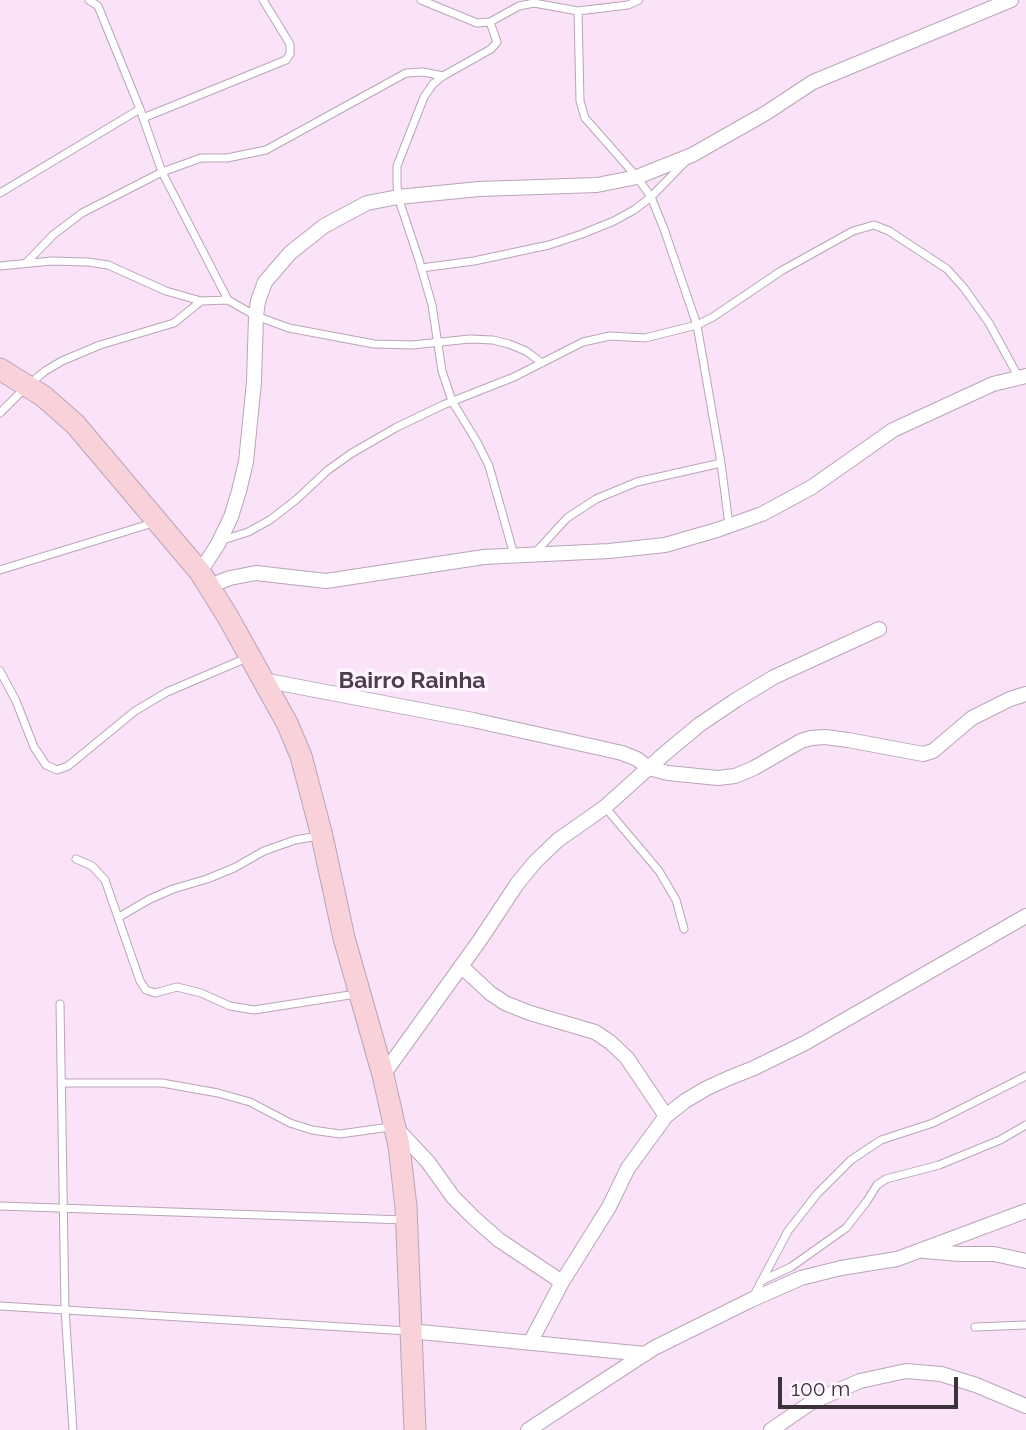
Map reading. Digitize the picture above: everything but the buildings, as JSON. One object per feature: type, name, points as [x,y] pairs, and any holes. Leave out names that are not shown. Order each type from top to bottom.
[{"type":"street","points":[[204,579],[235,504],[246,462],[258,301],[265,282],[290,253],[324,226],[367,203],[398,197],[479,189],[597,185],[637,177],[692,155],[766,113],[813,82],[1011,0]]},
{"type":"street","points":[[0,369],[43,396],[75,424],[204,579],[287,723],[301,756],[344,938],[383,1075],[399,1146],[406,1220],[415,1430]]},
{"type":"street","points":[[204,579],[256,573],[326,580],[484,557],[609,551],[665,545],[762,514],[812,486],[893,430],[993,384],[1022,377]]},
{"type":"street","points":[[383,1075],[517,884],[558,840],[605,807],[699,725],[774,677],[879,629]]},
{"type":"street","points":[[263,680],[473,719],[622,753],[649,768],[668,773],[718,778],[735,776],[754,768],[811,738],[825,737],[923,754],[933,751],[972,718],[1026,694]]},
{"type":"street","points":[[530,1343],[562,1282],[609,1207],[628,1168],[666,1116],[707,1088],[805,1044],[1026,916]]},
{"type":"street","points":[[461,966],[505,1003],[596,1032],[610,1042],[628,1058],[666,1116]]},
{"type":"street","points":[[394,1126],[428,1162],[453,1197],[474,1219],[499,1240],[562,1282]]},
{"type":"street","points":[[528,1430],[645,1354],[751,1300],[801,1278],[897,1259],[1026,1211]]},
{"type":"street","points":[[919,1250],[994,1254],[1026,1261]]},
{"type":"street","points":[[410,1331],[645,1354]]},
{"type":"street","points":[[771,1430],[812,1402],[836,1391],[883,1375],[906,1371],[941,1374],[1026,1406]]},
{"type":"lane","points":[[91,0],[97,6],[140,108],[162,172],[228,300]]},
{"type":"lane","points":[[143,118],[286,60],[290,54],[290,44],[263,0]]},
{"type":"lane","points":[[421,0],[477,23],[490,22],[519,6],[534,3],[578,11],[628,5],[639,0]]},
{"type":"lane","points":[[578,11],[580,101],[584,118],[637,177],[651,197],[697,325],[729,526]]},
{"type":"lane","points":[[490,22],[497,43],[443,76],[424,97],[397,166],[398,197],[432,305],[442,371],[452,401],[489,466],[514,555]]},
{"type":"lane","points":[[26,263],[53,235],[82,213],[162,172],[201,158],[227,158],[266,150],[406,73],[423,72],[443,76]]},
{"type":"lane","points":[[0,193],[140,108]]},
{"type":"lane","points":[[421,268],[474,261],[549,245],[614,221],[651,197],[692,155]]},
{"type":"lane","points":[[219,541],[248,532],[270,520],[328,470],[397,427],[452,401],[502,382],[583,342],[610,336],[645,338],[697,325],[781,271],[853,231],[874,225],[889,231],[947,269],[989,323],[1022,377]]},
{"type":"lane","points":[[0,265],[52,261],[108,265],[166,291],[201,301],[228,300],[256,316],[289,328],[374,344],[412,345],[470,339],[493,340],[526,351],[542,363]]},
{"type":"lane","points":[[0,413],[44,371],[74,355],[174,323],[201,301]]},
{"type":"lane","points":[[533,554],[568,519],[596,499],[637,482],[721,463]]},
{"type":"lane","points":[[0,570],[158,522]]},
{"type":"lane","points":[[0,671],[16,701],[34,747],[46,765],[57,770],[68,766],[135,711],[167,692],[250,657]]},
{"type":"lane","points":[[605,807],[659,871],[676,900],[684,929]]},
{"type":"lane","points":[[119,917],[150,899],[234,868],[264,851],[322,836]]},
{"type":"lane","points":[[76,859],[92,866],[105,880],[140,981],[146,989],[155,993],[177,987],[201,993],[230,1006],[254,1010],[360,993]]},
{"type":"lane","points":[[60,1004],[65,1310],[73,1430]]},
{"type":"lane","points":[[751,1300],[788,1231],[817,1194],[859,1154],[881,1140],[933,1123],[1026,1076]]},
{"type":"lane","points":[[61,1083],[162,1083],[218,1093],[250,1102],[290,1123],[312,1130],[340,1134],[394,1126]]},
{"type":"lane","points":[[760,1281],[790,1267],[846,1228],[877,1185],[886,1179],[939,1165],[1000,1140],[1026,1125]]},
{"type":"lane","points":[[0,1206],[406,1220]]},
{"type":"lane","points":[[0,1306],[410,1331]]},
{"type":"lane","points":[[975,1327],[1026,1325]]},
{"type":"district","name":"Bairro Rainha","points":[[412,681]]}]
